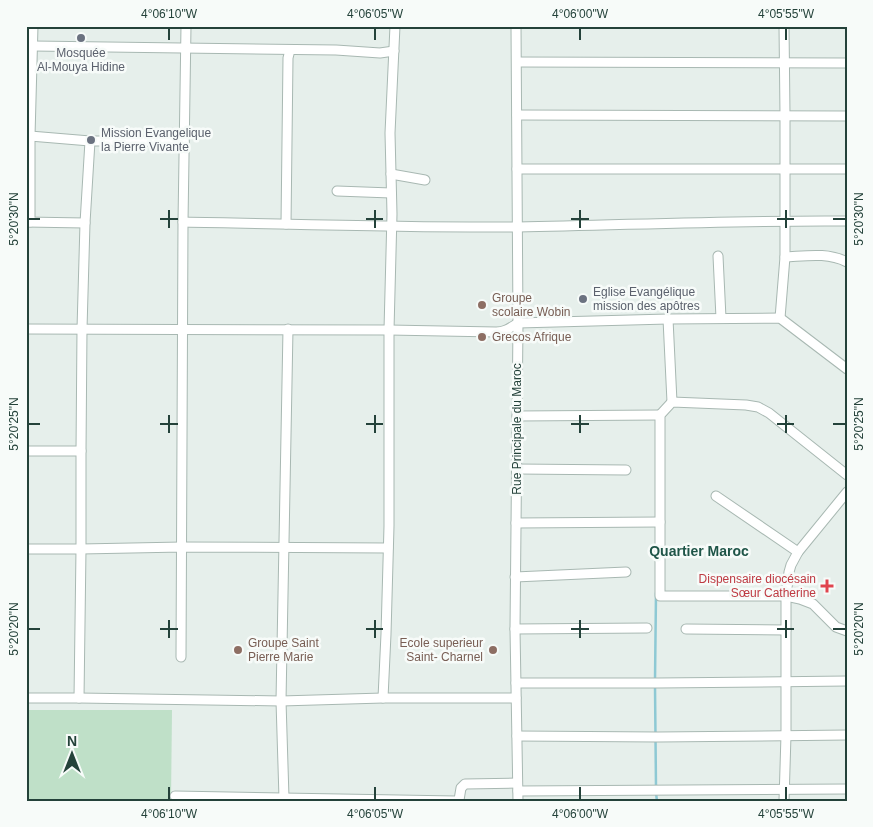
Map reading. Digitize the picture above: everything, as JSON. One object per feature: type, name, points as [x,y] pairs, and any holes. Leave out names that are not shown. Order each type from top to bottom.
[{"type":"street","points":[[33,26],[28,222],[85,223]]},
{"type":"street","points":[[181,658],[186,26]]},
{"type":"street","points":[[383,698],[388,548],[389,330],[392,227],[390,116],[395,26]]},
{"type":"street","name":"Rue Principale du Maroc","points":[[516,26],[518,323],[515,629],[518,801]]},
{"type":"street","points":[[780,318],[785,257],[784,26]]},
{"type":"street","points":[[33,46],[394,52]]},
{"type":"street","points":[[286,224],[288,58],[290,50]]},
{"type":"street","points":[[517,62],[847,64]]},
{"type":"street","points":[[517,115],[847,116]]},
{"type":"street","points":[[30,136],[90,141],[142,140],[184,142]]},
{"type":"street","points":[[79,698],[82,329],[85,223],[90,141]]},
{"type":"street","points":[[517,169],[847,168]]},
{"type":"street","points":[[391,174],[425,180]]},
{"type":"street","points":[[337,191],[391,193]]},
{"type":"street","points":[[183,222],[392,227],[517,227],[847,220]]},
{"type":"street","points":[[718,256],[721,318]]},
{"type":"street","points":[[785,257],[834,256],[847,262]]},
{"type":"street","points":[[26,329],[288,329],[502,332],[518,323],[780,318],[847,369]]},
{"type":"street","points":[[668,319],[672,402],[660,415],[660,596],[786,596],[813,604],[836,627],[847,631]]},
{"type":"street","points":[[284,798],[281,701],[288,329]]},
{"type":"street","points":[[672,402],[758,407],[769,413],[847,474]]},
{"type":"street","points":[[517,416],[660,415]]},
{"type":"street","points":[[26,451],[81,451]]},
{"type":"street","points":[[516,469],[626,470]]},
{"type":"street","points":[[784,801],[786,596],[789,572],[798,552],[847,492]]},
{"type":"street","points":[[716,496],[798,552]]},
{"type":"street","points":[[516,522],[660,522]]},
{"type":"street","points":[[26,549],[182,547],[388,548]]},
{"type":"street","points":[[516,577],[626,572]]},
{"type":"street","points":[[515,629],[647,628]]},
{"type":"street","points":[[686,629],[786,630]]},
{"type":"street","points":[[516,683],[847,681]]},
{"type":"street","points":[[26,698],[281,701],[383,698],[516,698]]},
{"type":"street","points":[[517,736],[658,738],[847,735]]},
{"type":"street","points":[[176,796],[459,800],[461,788],[466,784],[518,787],[847,789]]},
{"type":"green space","points":[[26,710],[172,710],[171,801],[26,801]]},
{"type":"waterway","points":[[655,680],[656,593]]},
{"type":"waterway","points":[[655,686],[656,788]]},
{"type":"waterway","points":[[656,793],[657,801]]},
{"type":"place","name":"Mosquée Al-Mouya Hidine","points":[[81,38]]},
{"type":"place","name":"Mission Evangelique la Pierre Vivante","points":[[91,140]]},
{"type":"place","name":"Eglise Evangélique mission des apôtres","points":[[583,299]]},
{"type":"place","name":"Groupe scolaire Wobin","points":[[482,305]]},
{"type":"place","name":"Grecos Afrique","points":[[482,337]]},
{"type":"place","name":"Dispensaire diocésain Sœur Catherine","points":[[827,586]]},
{"type":"place","name":"Groupe Saint Pierre Marie","points":[[238,650]]},
{"type":"place","name":"Ecole superieur Saint- Charnel","points":[[493,650]]},
{"type":"district","name":"Quartier Maroc","points":[[699,551]]}]
